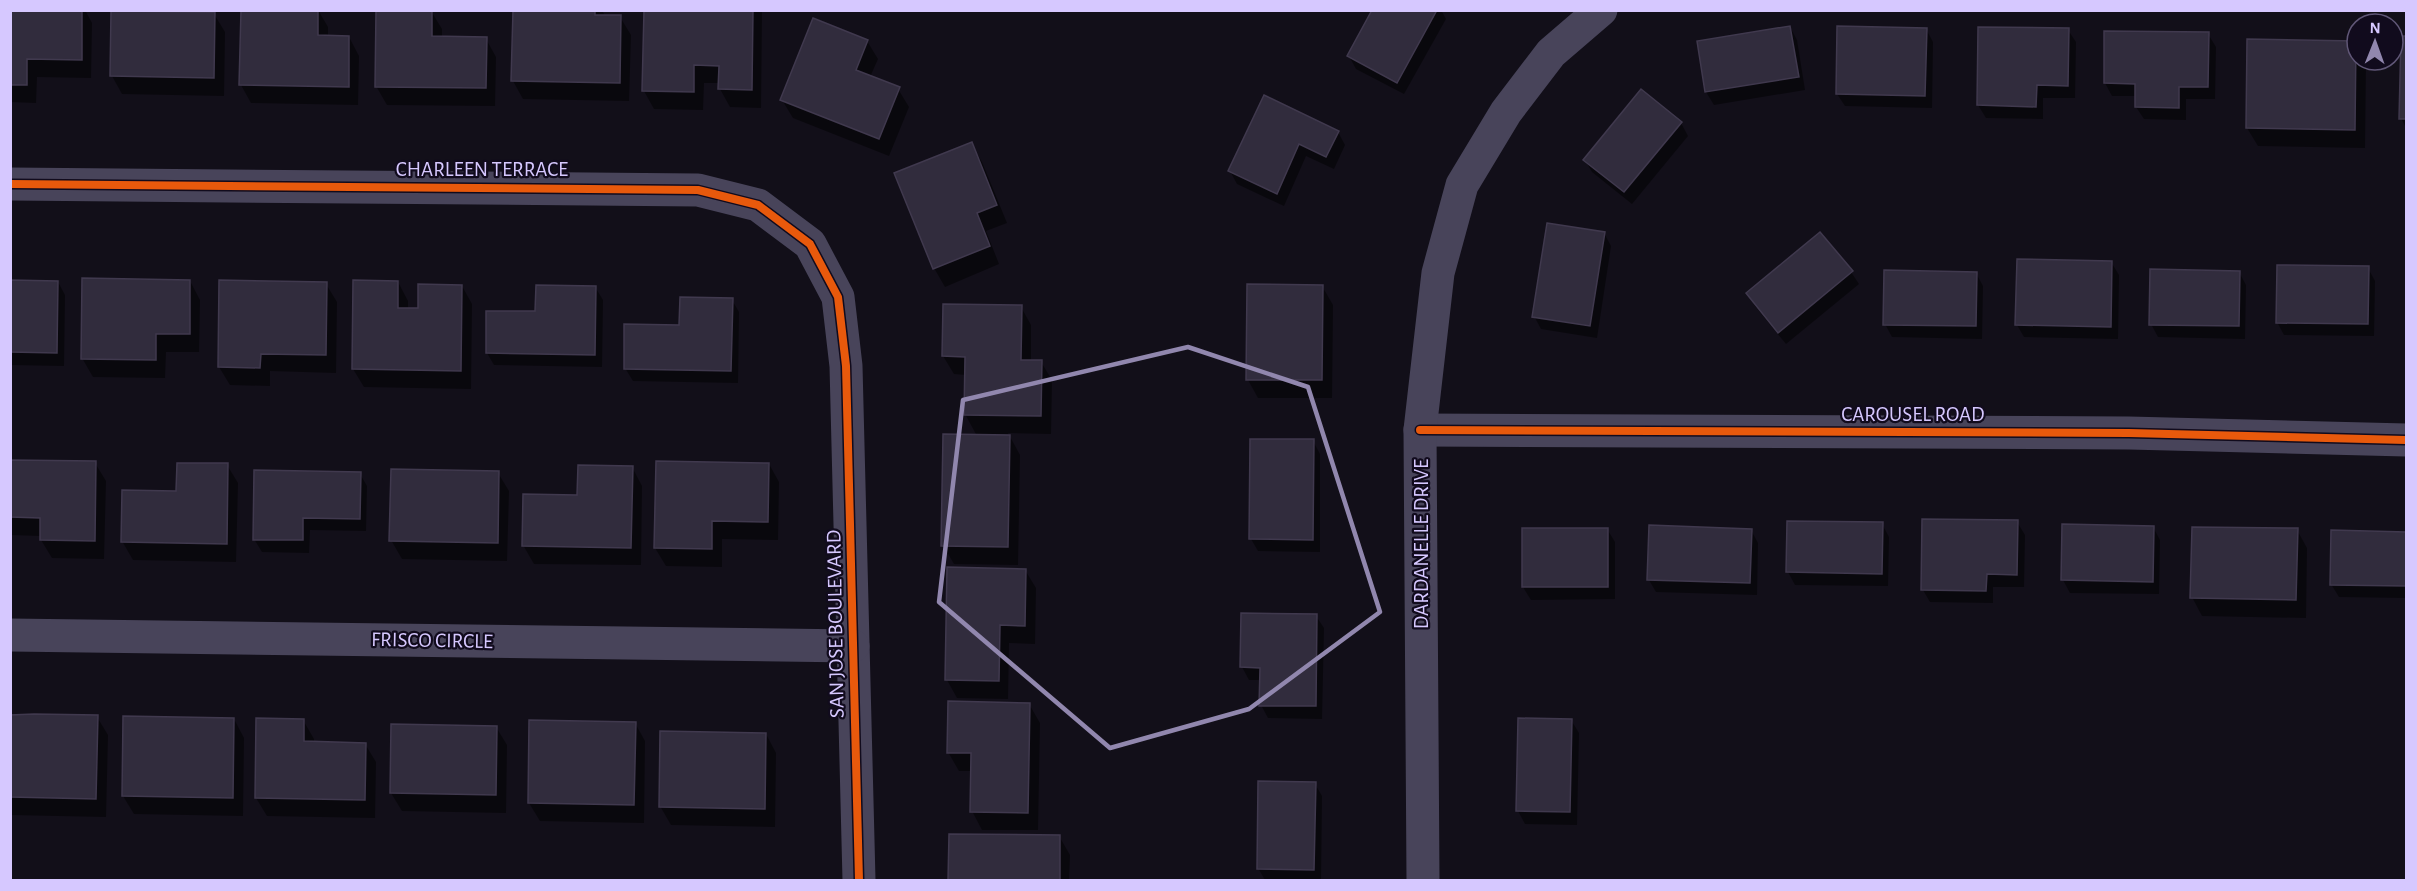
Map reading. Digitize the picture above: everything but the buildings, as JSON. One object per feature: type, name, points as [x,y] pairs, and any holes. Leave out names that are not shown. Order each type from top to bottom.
[{"type":"street","name":"DARDANELLE DRIVE","points":[[1424,880],[1420,430],[1438,273],[1462,185],[1506,112],[1551,53],[1601,10]]},
{"type":"street","name":"CHARLEEN TERRACE","points":[[10,184],[698,190],[758,205],[810,244],[838,297],[846,366]]},
{"type":"street","name":"SAN JOSE BOULEVARD","points":[[846,366],[859,880]]},
{"type":"street","name":"CAROUSEL ROAD","points":[[1420,430],[2129,433],[2406,441]]},
{"type":"street","name":"FRISCO CIRCLE","points":[[10,635],[854,646]]},
{"type":"highlighted area","points":[[1188,347],[1308,387],[1380,612],[1249,709],[1110,748],[939,602],[963,400]]},
{"type":"cycle path","points":[[10,184],[698,190],[758,205],[810,244],[838,297],[846,366],[859,880]]},
{"type":"cycle path","points":[[1420,430],[2129,433],[2406,440]]}]
